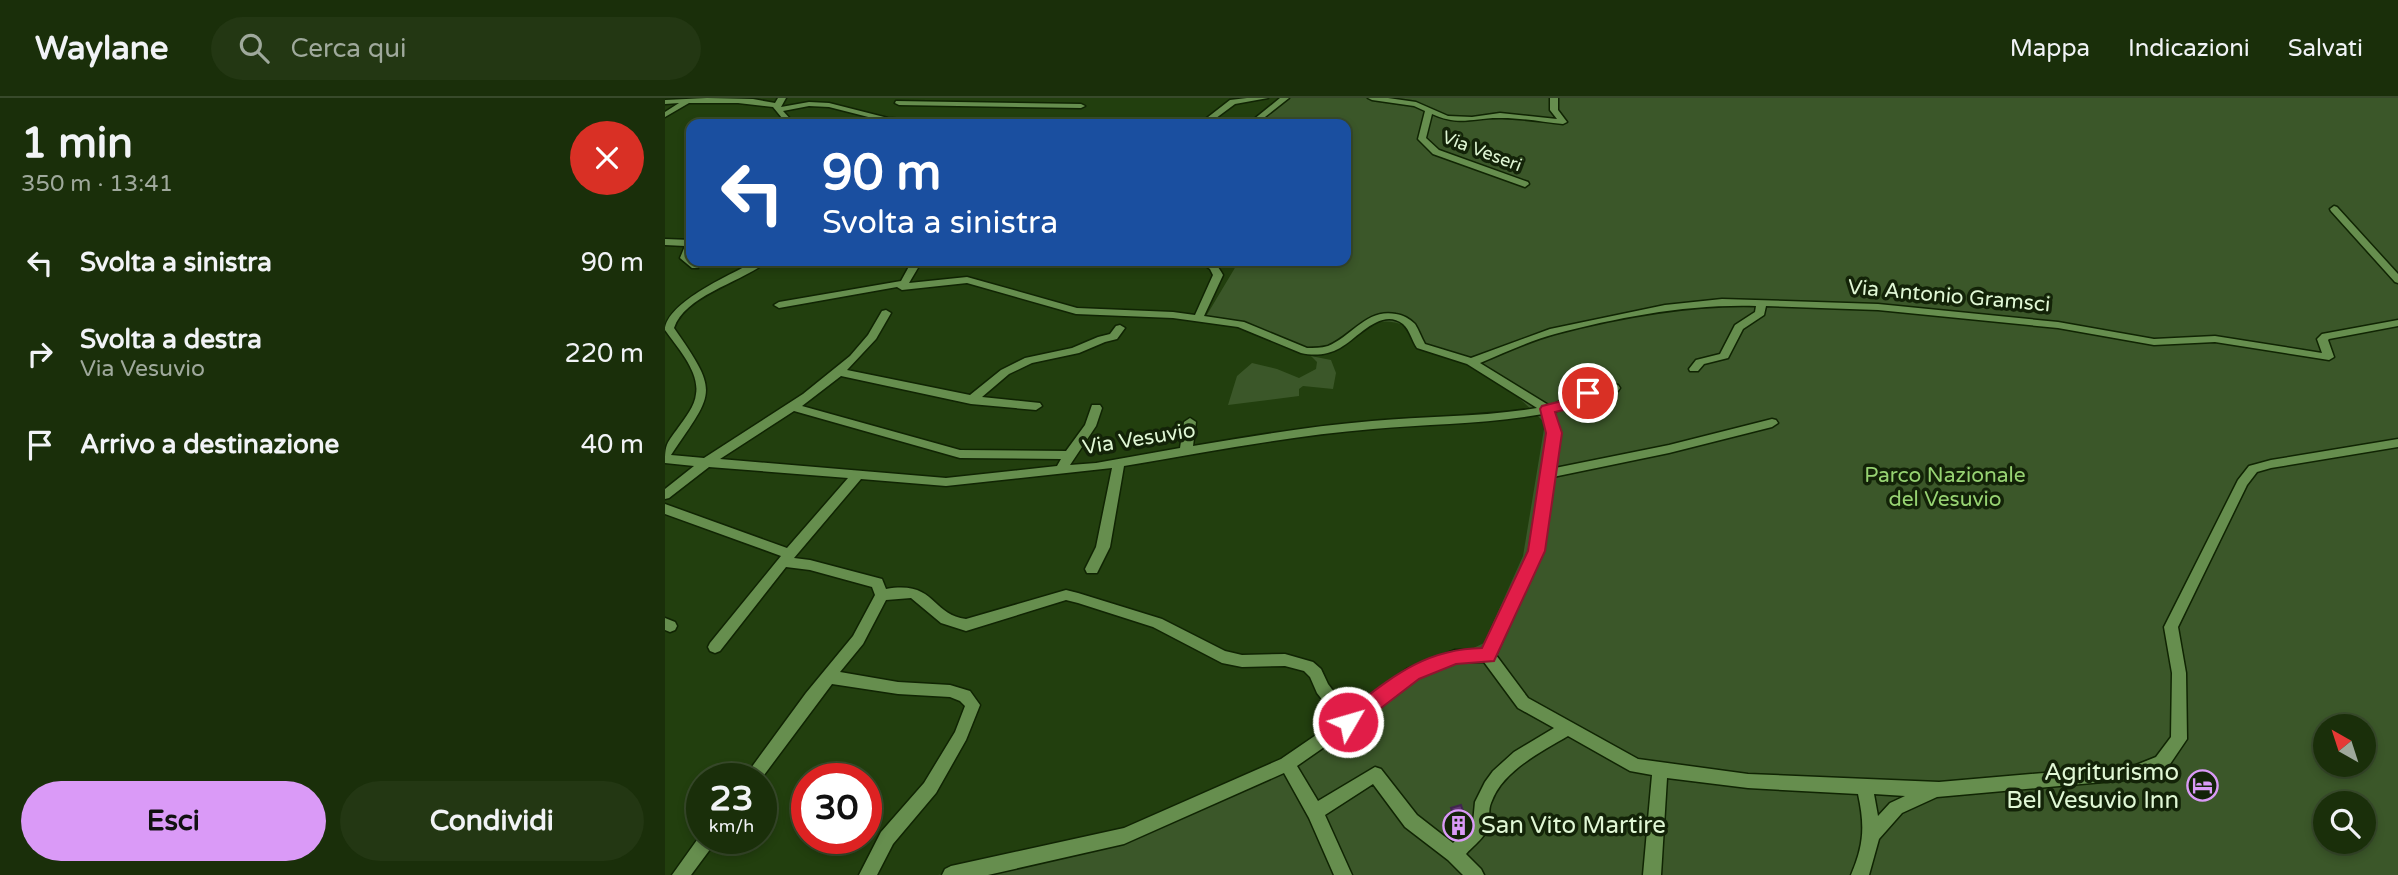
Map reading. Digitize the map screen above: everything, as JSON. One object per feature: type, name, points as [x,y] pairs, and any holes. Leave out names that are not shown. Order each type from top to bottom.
[{"type":"street","points":[[1210,119],[1233,102],[1264,98]]},
{"type":"street","points":[[1258,119],[1285,98]]},
{"type":"street","name":"Via Veseri","points":[[1372,98],[1407,102],[1447,118],[1472,119],[1500,115],[1563,121],[1554,110],[1554,98]]},
{"type":"street","points":[[665,115],[689,100]]},
{"type":"street","points":[[665,102],[689,100],[837,106],[884,119]]},
{"type":"street","points":[[884,115],[902,101],[1081,106]]},
{"type":"street","name":"Via Veseri","points":[[1429,109],[1422,139],[1425,144],[1436,152],[1525,184]]},
{"type":"street","points":[[2334,209],[2398,280]]},
{"type":"street","points":[[666,243],[686,243]]},
{"type":"street","points":[[665,457],[698,409],[703,396],[700,375],[667,321],[683,307],[749,266]]},
{"type":"street","points":[[903,285],[915,266]]},
{"type":"street","points":[[1198,318],[1218,275],[1212,266]]},
{"type":"street","points":[[779,305],[903,285],[967,280],[1063,309],[1198,318],[1240,324],[1305,351],[1317,352],[1337,346],[1371,320],[1400,318],[1410,325],[1421,346],[1471,362],[1547,409],[1554,433],[1536,551],[1488,656]]},
{"type":"street","points":[[1694,369],[1700,362],[1724,355],[1742,324],[1760,313],[1761,303]]},
{"type":"street","name":"Via Antonio Gramsci","points":[[1471,362],[1550,332],[1690,304],[1761,303],[1878,307],[2058,325],[2154,342],[2215,340],[2329,358],[2322,339],[2326,336],[2340,331],[2398,323]]},
{"type":"street","points":[[665,495],[704,464],[792,407],[838,372],[872,341],[886,313]]},
{"type":"street","points":[[971,400],[1016,366],[1044,355],[1080,350],[1102,339],[1113,337],[1120,328]]},
{"type":"street","points":[[838,372],[971,400],[1036,406]]},
{"type":"street","name":"Via Vesuvio","points":[[665,457],[704,464],[946,482],[1016,472],[1119,463],[1257,439],[1371,425],[1509,416],[1567,404],[1588,393],[1614,388]]},
{"type":"street","points":[[1509,416],[1510,410],[1523,395]]},
{"type":"street","points":[[792,407],[960,454],[1069,455]]},
{"type":"street","points":[[1061,470],[1090,426],[1096,408]]},
{"type":"street","points":[[1186,451],[1190,422]]},
{"type":"street","points":[[1548,474],[1669,449],[1772,423]]},
{"type":"street","points":[[1488,656],[1523,703],[1636,766],[1748,781],[1939,790],[2136,772],[2162,762],[2179,739],[2179,673],[2171,626],[2242,484],[2253,469],[2398,443]]},
{"type":"street","points":[[1091,569],[1103,547],[1119,463]]},
{"type":"street","points":[[715,647],[858,475]]},
{"type":"street","points":[[665,509],[787,558],[877,583],[882,595]]},
{"type":"street","points":[[882,595],[907,592],[913,594],[954,624],[966,625],[1066,596],[1078,598],[1157,623],[1221,657],[1241,661],[1285,660],[1308,666],[1316,673],[1322,688],[1348,722]]},
{"type":"street","points":[[763,763],[858,640],[882,595]]},
{"type":"street","points":[[951,875],[1124,836],[1159,822],[1287,764],[1412,673],[1455,656],[1488,656]]},
{"type":"street","points":[[830,677],[898,688],[950,691],[965,696],[973,705],[961,734],[930,788],[887,838],[868,875]]},
{"type":"street","points":[[1454,854],[1481,826],[1483,801],[1496,779],[1527,752],[1568,728]]},
{"type":"street","points":[[1287,764],[1315,811],[1343,875]]},
{"type":"street","points":[[1652,875],[1660,769]]},
{"type":"street","points":[[1315,811],[1375,774],[1411,821],[1454,854],[1475,875]]},
{"type":"street","points":[[1860,875],[1868,857],[1874,828],[1864,787]]},
{"type":"street","points":[[1872,835],[1896,808],[1939,790]]},
{"type":"street","points":[[681,875],[696,854]]},
{"type":"green space","name":"Parco Nazionale del Vesuvio","points":[[1289,98],[2398,98],[2398,875],[938,875],[1158,818],[1288,757],[1367,699],[1484,643],[1523,556],[1545,423],[1502,384],[1483,372],[1462,361],[1427,351],[1413,337],[1407,326],[1377,322],[1329,353],[1307,355],[1249,330],[1202,323],[1236,266],[1351,266],[1351,119],[1252,119],[1274,104]]},
{"type":"green space","points":[[1311,356],[1331,360],[1336,373],[1333,389],[1303,386],[1299,389],[1299,396],[1228,405],[1237,376],[1252,363],[1299,378],[1316,369],[1317,362]]},
{"type":"building","name":"San Vito Martire","points":[[1461,805],[1466,820],[1458,829],[1456,825],[1450,827],[1446,815],[1453,813],[1451,808]]},
{"type":"place","name":"Agriturismo Bel Vesuvio Inn","points":[[2202,786]]},
{"type":"place","name":"San Vito Martire","points":[[1458,825]]},
{"type":"route","points":[[1348,722],[1412,673],[1455,656],[1488,656],[1515,602],[1536,551],[1554,433],[1547,409],[1557,408],[1588,393]]}]
